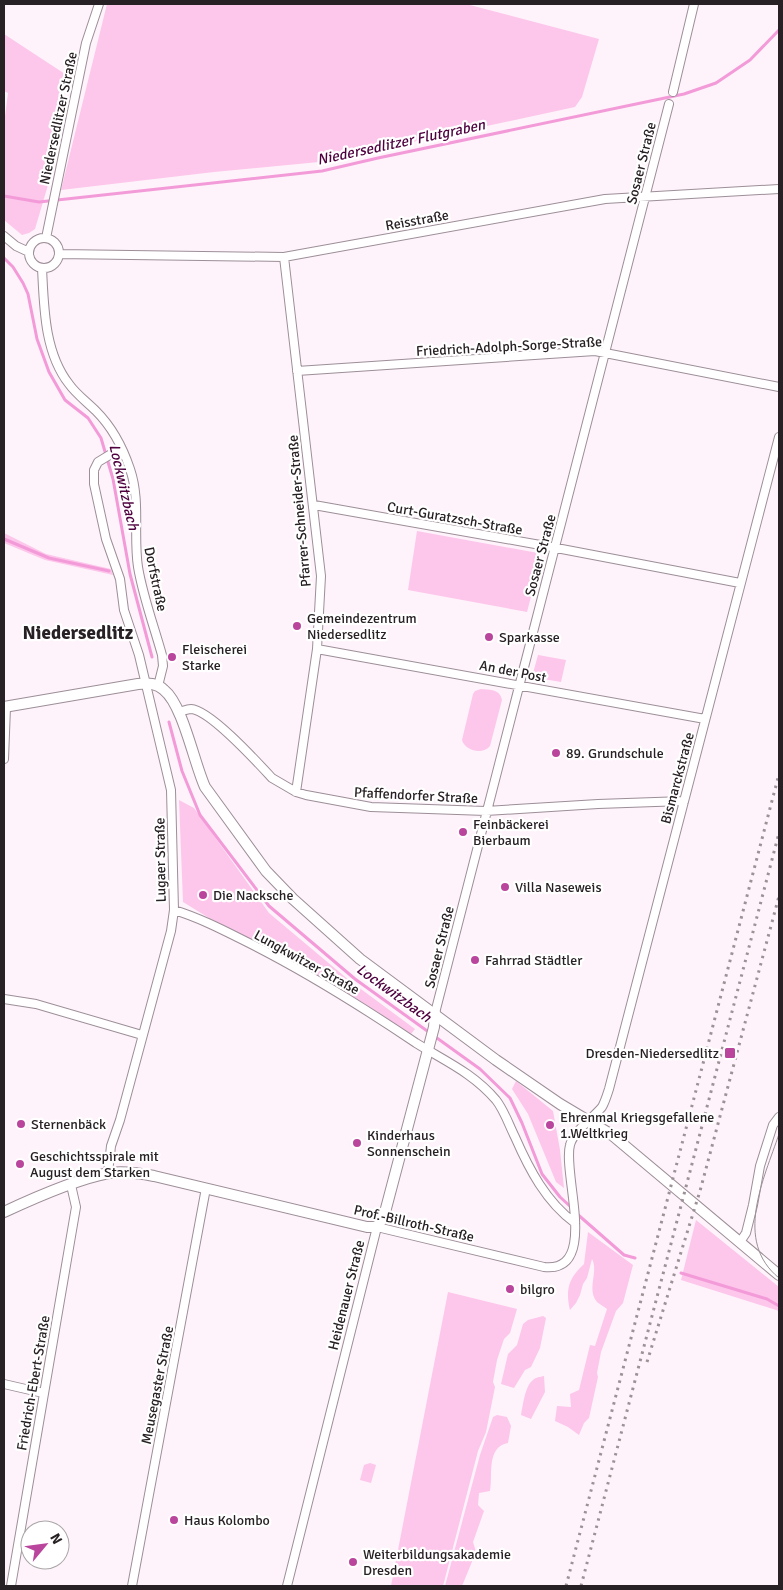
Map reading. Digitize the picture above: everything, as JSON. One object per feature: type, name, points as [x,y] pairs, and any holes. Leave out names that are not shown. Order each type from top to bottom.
[{"type":"street","name":"Niedersedlitzer Straße","points":[[46,238],[86,43],[99,4]]},
{"type":"street","points":[[673,92],[694,4]]},
{"type":"street","name":"Sosaer Straße","points":[[435,1013],[669,104]]},
{"type":"street","name":"Reisstraße","points":[[59,254],[284,257],[605,199],[779,189]]},
{"type":"street","points":[[4,236],[16,246],[28,252]]},
{"type":"street","points":[[46,238],[56,244],[59,254],[55,263],[42,268],[34,264],[28,252],[32,242],[36,239],[46,238]]},
{"type":"street","name":"Pfarrer-Schneider-Straße","points":[[284,257],[314,505],[320,576],[317,649],[296,792]]},
{"type":"street","name":"Dorfstraße","points":[[42,268],[46,319],[56,362],[68,384],[105,420],[121,448],[134,482],[138,567],[162,655],[163,666],[158,686]]},
{"type":"street","name":"Friedrich-Adolph-Sorge-Straße","points":[[297,371],[595,351],[779,387]]},
{"type":"street","name":"Bismarckstraße","points":[[589,1121],[602,1107],[609,1089],[779,437]]},
{"type":"street","points":[[121,448],[98,462],[94,470],[94,484],[106,539],[120,579],[124,610],[146,683]]},
{"type":"street","name":"Curt-Guratzsch-Straße","points":[[314,505],[740,583]]},
{"type":"street","name":"An der Post","points":[[317,649],[705,719]]},
{"type":"street","points":[[4,759],[5,707],[146,683],[158,686],[171,696],[179,712],[205,787],[266,871],[293,899],[360,959],[496,1060],[560,1104],[612,1135],[779,1275]]},
{"type":"street","name":"Lugaer Straße","points":[[108,1173],[111,1146],[120,1120],[171,931],[174,910],[171,790],[146,683]]},
{"type":"street","name":"Pfaffendorfer Straße","points":[[179,712],[190,709],[199,712],[212,721],[272,778],[296,792],[342,803],[370,807],[486,811],[684,801]]},
{"type":"street","name":"Lungkwitzer Straße","points":[[174,910],[198,918],[296,967],[462,1069],[497,1102],[527,1165],[541,1187],[564,1215],[575,1221]]},
{"type":"street","points":[[4,999],[36,1004],[142,1035]]},
{"type":"street","name":"Heidenauer Straße","points":[[287,1586],[376,1227],[384,1216],[434,1027],[435,1013]]},
{"type":"street","points":[[740,1242],[746,1233],[760,1166],[773,1125],[779,1117]]},
{"type":"street","name":"Prof.-Billroth-Straße","points":[[108,1173],[137,1173],[552,1268],[565,1263],[570,1257],[574,1243],[575,1221],[569,1165],[570,1146],[572,1139],[589,1121]]},
{"type":"street","points":[[4,1212],[71,1185],[108,1173]]},
{"type":"street","name":"Friedrich-Ebert-Straße","points":[[11,1586],[76,1207],[71,1185]]},
{"type":"street","name":"Meusegaster Straße","points":[[132,1586],[206,1188]]},
{"type":"street","points":[[4,1384],[43,1393]]},
{"type":"shaded area","points":[[107,4],[466,4],[599,39],[582,97],[575,107],[319,162],[61,190]]},
{"type":"shaded area","points":[[4,34],[65,74],[48,185],[35,229],[22,235],[4,220],[4,124],[8,93],[4,91]]},
{"type":"shaded area","points":[[417,531],[538,553],[541,558],[527,612],[408,590]]},
{"type":"shaded area","points":[[4,533],[46,554],[111,569],[113,575],[45,560],[4,543]]},
{"type":"shaded area","points":[[538,655],[566,660],[561,682],[532,677]]},
{"type":"shaded area","points":[[481,689],[497,692],[502,700],[490,746],[479,751],[470,749],[462,740],[473,694]]},
{"type":"shaded area","points":[[179,800],[194,808],[269,913],[350,981],[415,1029],[411,1034],[332,983],[209,918],[183,902]]},
{"type":"shaded area","points":[[516,1081],[553,1111],[564,1188],[556,1182],[528,1114],[512,1089]]},
{"type":"shaded area","points":[[696,1220],[779,1287],[779,1311],[681,1280]]},
{"type":"shaded area","points":[[588,1232],[633,1265],[623,1303],[616,1311],[601,1352],[598,1377],[589,1418],[584,1423],[579,1435],[555,1421],[557,1406],[571,1407],[570,1394],[579,1390],[590,1345],[595,1346],[607,1309],[597,1302],[594,1297],[592,1286],[594,1264],[592,1259],[580,1295],[570,1310],[568,1290],[575,1274],[584,1264]]},
{"type":"shaded area","points":[[448,1292],[517,1309],[510,1333],[504,1339],[497,1360],[493,1382],[495,1387],[486,1432],[478,1451],[443,1586],[391,1586]]},
{"type":"shaded area","points":[[543,1316],[546,1318],[540,1348],[531,1367],[525,1370],[514,1388],[501,1384],[508,1354],[517,1345],[523,1324],[528,1320]]},
{"type":"shaded area","points":[[544,1376],[545,1392],[531,1419],[521,1415],[530,1383],[538,1377]]},
{"type":"shaded area","points":[[497,1415],[507,1417],[511,1426],[508,1443],[496,1450],[493,1456],[490,1491],[479,1493],[478,1505],[484,1511],[473,1542],[476,1552],[462,1586],[445,1586],[480,1455],[493,1417]]},
{"type":"shaded area","points":[[370,1463],[376,1465],[371,1483],[360,1480],[364,1465]]},
{"type":"waterway","name":"Niedersedlitzer Flutgraben","points":[[4,196],[39,202],[322,171],[684,94],[716,83],[750,60],[779,30]]},
{"type":"waterway","name":"Lockwitzbach","points":[[4,258],[13,267],[28,294],[37,339],[49,372],[65,400],[88,418],[101,438],[113,479],[130,574],[152,657]]},
{"type":"waterway","points":[[4,539],[49,558],[109,571]]},
{"type":"waterway","name":"Lockwitzbach","points":[[169,722],[182,771],[200,815],[269,906],[355,979],[480,1069],[510,1098],[542,1174],[560,1197],[572,1208]]},
{"type":"waterway","name":"Lockwitzbach","points":[[576,1213],[624,1255],[635,1258]]},
{"type":"waterway","name":"Lockwitzbach","points":[[681,1273],[767,1299],[779,1306]]},
{"type":"tram line","points":[[779,1134],[760,1190],[755,1228],[757,1246],[765,1263],[779,1278]]},
{"type":"railway","points":[[566,1586],[779,774]]},
{"type":"railway","points":[[581,1586],[779,833]]},
{"type":"railway","points":[[647,1362],[700,1191],[779,896]]},
{"type":"place","name":"Gemeindezentrum Niedersedlitz","points":[[297,626]]},
{"type":"place","name":"Sparkasse","points":[[489,637]]},
{"type":"place","name":"Fleischerei Starke","points":[[172,657]]},
{"type":"place","name":"89. Grundschule","points":[[556,753]]},
{"type":"place","name":"Feinbäckerei Bierbaum","points":[[463,832]]},
{"type":"place","name":"Villa Naseweis","points":[[505,887]]},
{"type":"place","name":"Die Nacksche","points":[[203,895]]},
{"type":"place","name":"Fahrrad Städtler","points":[[475,960]]},
{"type":"place","name":"Dresden-Niedersedlitz","points":[[730,1053]]},
{"type":"place","name":"Sternenbäck","points":[[21,1124]]},
{"type":"place","name":"Ehrenmal Kriegsgefallene 1.Weltkrieg","points":[[550,1125]]},
{"type":"place","name":"Kinderhaus Sonnenschein","points":[[357,1143]]},
{"type":"place","name":"Geschichtsspirale mit August dem Starken","points":[[20,1164]]},
{"type":"place","name":"bilgro","points":[[510,1289]]},
{"type":"place","name":"Haus Kolombo","points":[[174,1520]]},
{"type":"place","name":"Weiterbildungsakademie Dresden","points":[[353,1562]]},
{"type":"district","name":"Niedersedlitz","points":[[78,632]]}]
